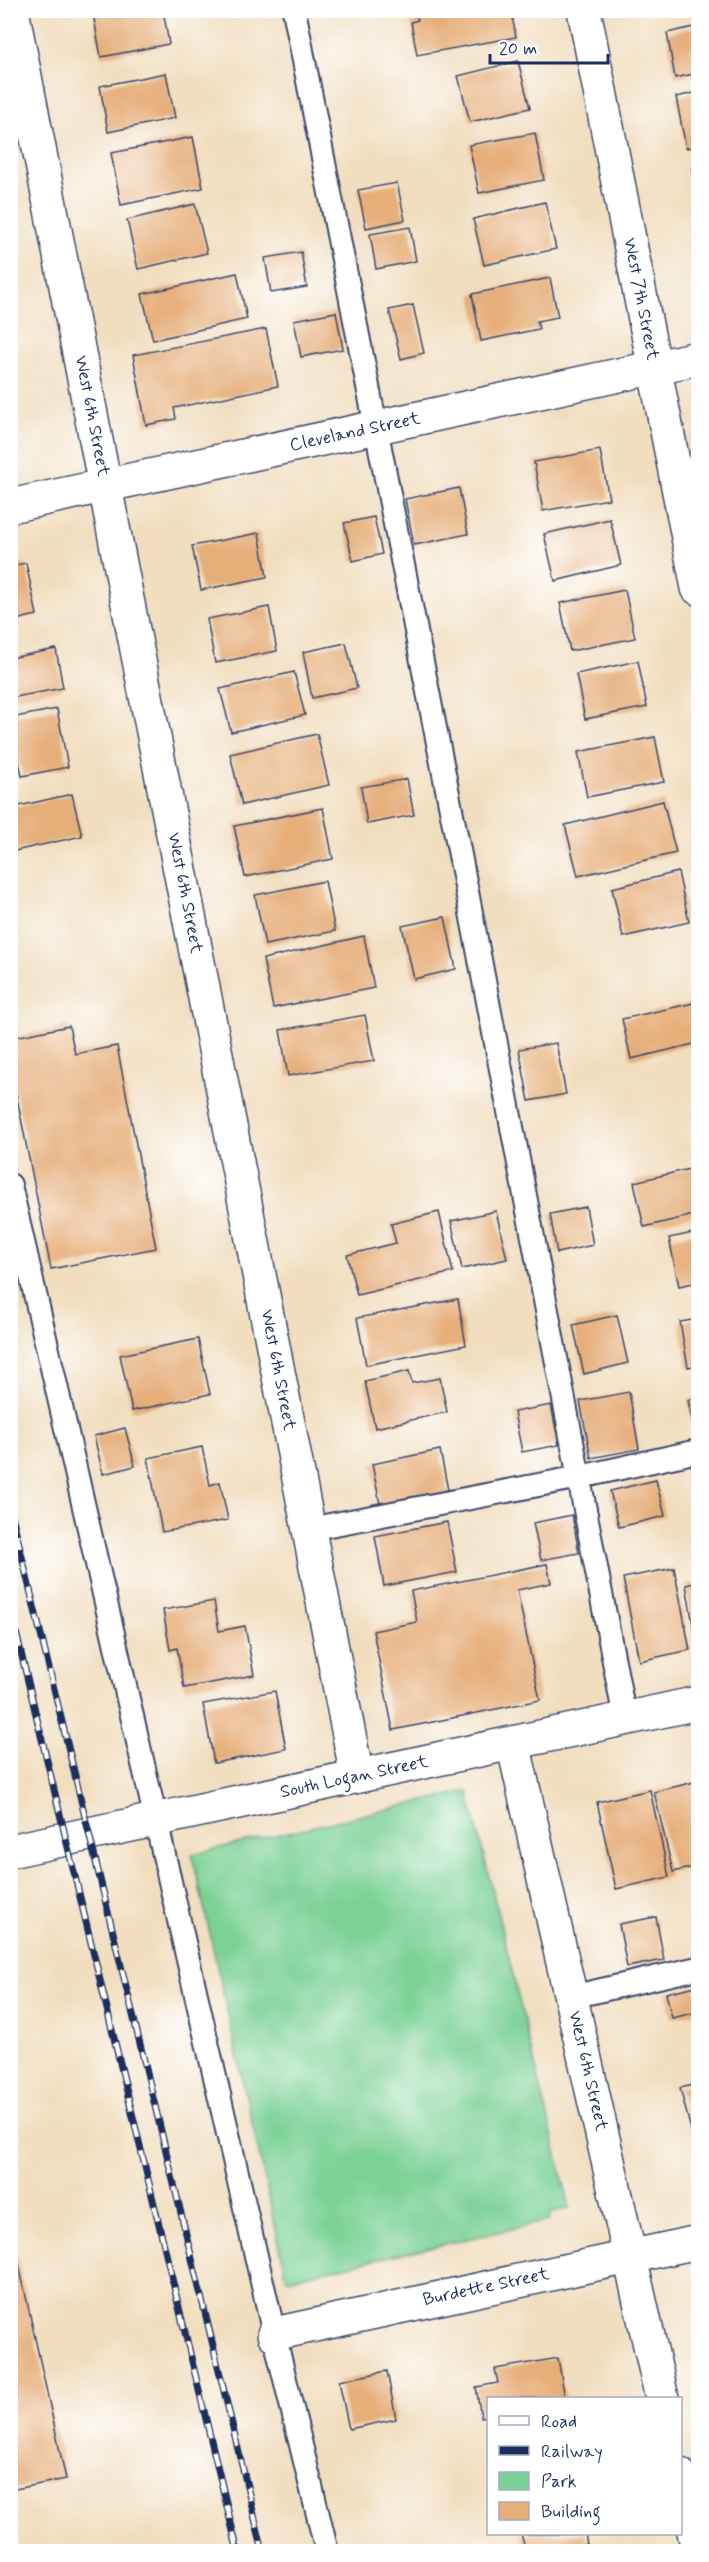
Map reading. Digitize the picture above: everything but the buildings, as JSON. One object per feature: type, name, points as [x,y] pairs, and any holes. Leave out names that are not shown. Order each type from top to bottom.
[{"type":"street","name":"West 6th Street","points":[[12,10],[357,1776]]},
{"type":"street","name":"West 7th Street","points":[[584,10],[699,588]]},
{"type":"street","name":"Cleveland Street","points":[[10,506],[699,358]]},
{"type":"street","name":"South Logan Street","points":[[10,1851],[699,1703]]},
{"type":"street","name":"West 6th Street","points":[[513,1743],[662,2397]]},
{"type":"street","name":"Burdette Street","points":[[274,2334],[699,2242]]},
{"type":"street","points":[[682,2479],[698,2545]]},
{"type":"lane","points":[[294,10],[377,427],[625,1719]]},
{"type":"lane","points":[[10,1185],[274,2334],[327,2552]]},
{"type":"lane","points":[[309,1529],[580,1477],[699,1451]]},
{"type":"lane","points":[[571,1997],[699,1968]]},
{"type":"green space","points":[[468,1791],[570,2208],[553,2212],[548,2221],[287,2279],[192,1854]]},
{"type":"railway","points":[[10,1507],[263,2552]]},
{"type":"railway","points":[[10,1607],[238,2552]]}]
